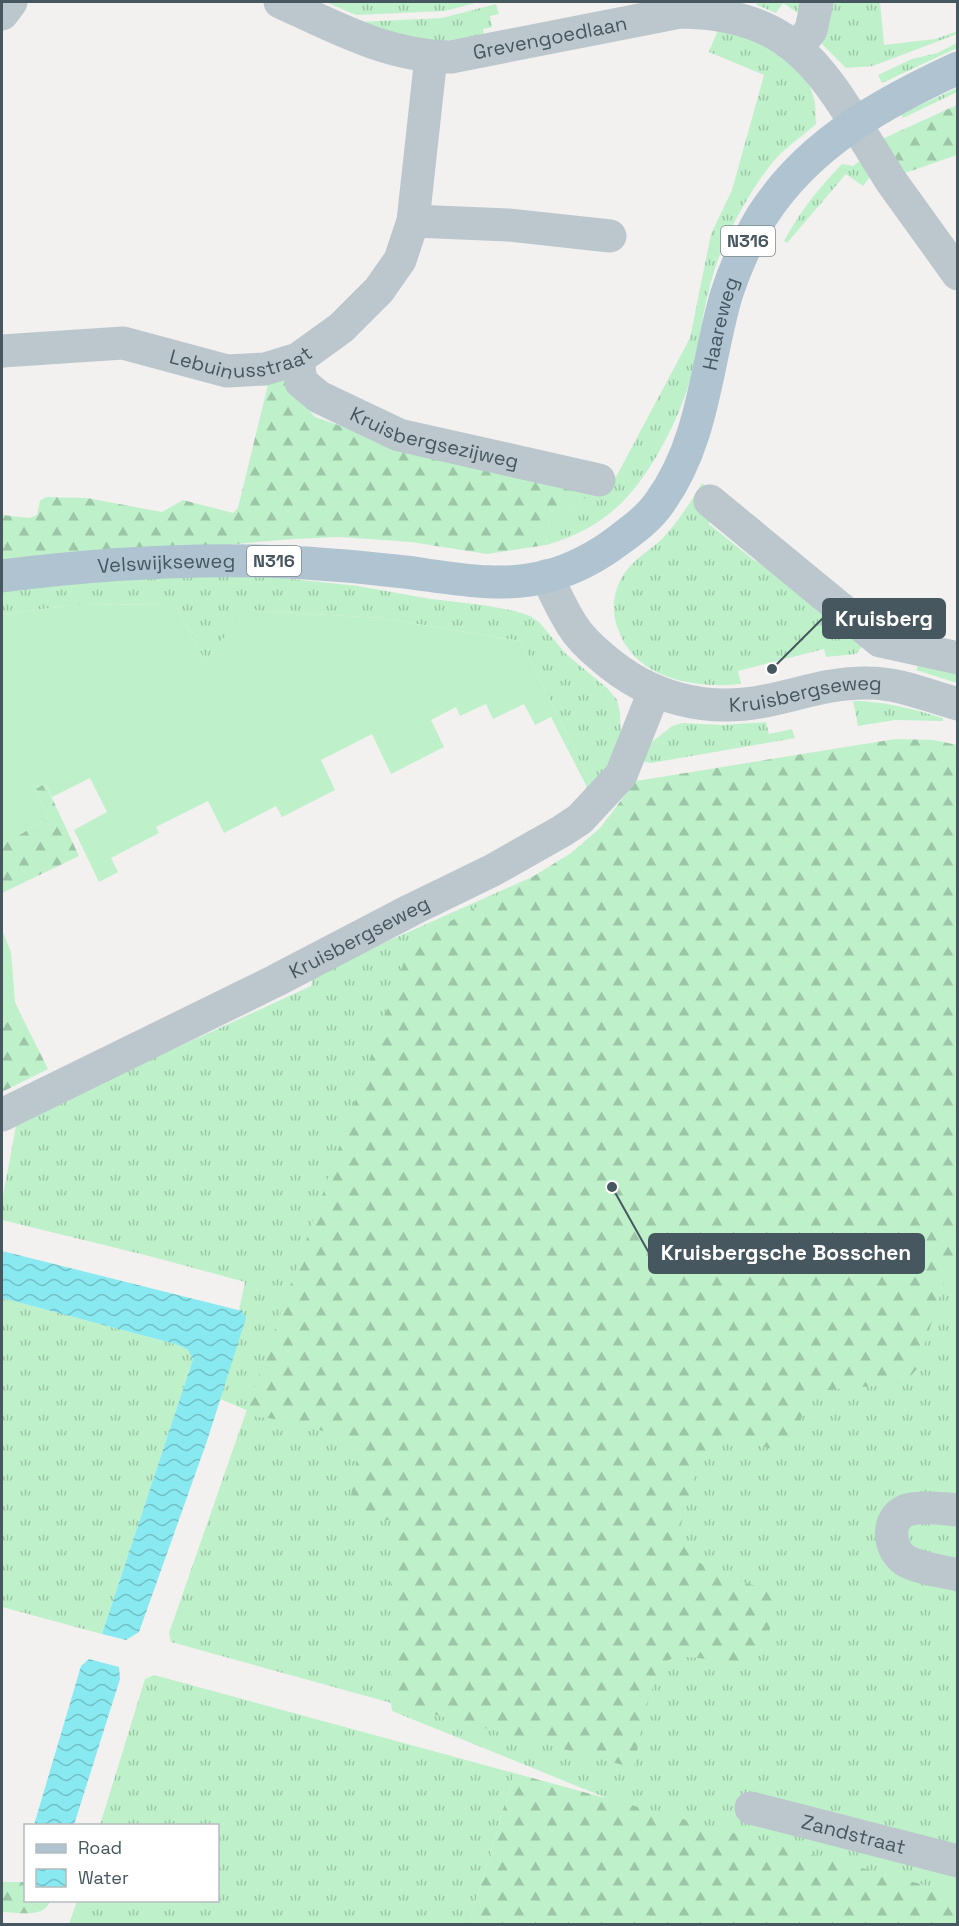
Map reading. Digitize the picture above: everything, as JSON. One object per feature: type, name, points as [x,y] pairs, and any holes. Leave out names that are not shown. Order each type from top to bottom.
[{"type":"main road","name":"Haareweg","points":[[546,576],[579,565],[609,547],[640,524],[659,504],[672,483],[699,419],[727,294],[745,246],[782,188],[814,154],[855,123],[884,104],[957,68]]},
{"type":"main road","name":"Velswijkseweg","points":[[2,576],[158,561],[230,560],[365,567],[489,582],[519,581],[546,576]]},
{"type":"street","points":[[2,14],[11,2]]},
{"type":"street","name":"Grevengoedlaan","points":[[280,2],[359,38],[405,53],[431,57],[451,57],[680,12],[743,19],[778,35],[797,48],[835,88],[891,182],[957,274]]},
{"type":"street","points":[[797,48],[811,30],[817,2]]},
{"type":"street","name":"Lebuinusstraat","points":[[2,351],[123,344],[226,371],[265,369],[298,359],[341,328],[379,290],[400,261],[413,221],[431,57]]},
{"type":"street","points":[[413,221],[508,225],[610,236]]},
{"type":"street","name":"Kruisbergsezijweg","points":[[298,359],[301,382],[319,398],[399,435],[599,480]]},
{"type":"street","points":[[710,501],[880,641],[957,658]]},
{"type":"street","name":"Kruisbergseweg","points":[[546,576],[573,626],[593,649],[616,669],[654,692],[679,700],[718,706],[764,701],[830,685],[870,683],[900,687],[957,704]]},
{"type":"street","points":[[900,687],[907,647]]},
{"type":"street","name":"Kruisbergseweg","points":[[2,1115],[266,986],[493,870],[562,831],[580,819],[621,775],[654,692]]},
{"type":"street","points":[[957,1510],[911,1509],[900,1514],[893,1524],[891,1541],[895,1552],[908,1562],[957,1575]]},
{"type":"street","name":"Zandstraat","points":[[751,1808],[957,1861]]},
{"type":"green space","points":[[326,2],[475,3],[445,11],[356,15]]},
{"type":"green space","points":[[756,2],[808,2],[801,15],[783,3],[776,13],[757,5]]},
{"type":"green space","points":[[824,2],[880,2],[884,45],[935,39],[958,31],[957,34],[873,66],[846,68],[816,38]]},
{"type":"green space","points":[[496,4],[499,14],[490,16],[492,27],[483,29],[484,35],[432,43],[358,22],[442,18]]},
{"type":"green space","points":[[719,27],[774,49],[806,74],[815,102],[816,124],[773,162],[746,201],[731,229],[711,283],[685,396],[669,433],[647,472],[621,504],[605,517],[588,528],[546,545],[549,522],[616,477],[690,338],[711,234],[732,190],[764,75],[709,52]]},
{"type":"green space","points":[[957,43],[957,48],[882,83],[878,75],[912,59],[937,53]]},
{"type":"green space","points":[[957,88],[957,92],[903,118],[901,114]]},
{"type":"green space","points":[[957,105],[957,155],[905,173],[882,139]]},
{"type":"green space","points":[[864,158],[874,171],[863,186],[846,174],[787,243],[784,241],[810,200],[842,164],[853,166]]},
{"type":"green space","points":[[277,372],[315,417],[399,446],[600,488],[549,522],[546,545],[487,554],[411,542],[340,537],[2,564],[2,515],[30,518],[37,515],[40,501],[46,497],[87,498],[162,512],[183,500],[233,513],[238,508],[270,376]]},
{"type":"green space","points":[[702,483],[711,491],[709,524],[755,561],[767,559],[868,639],[856,654],[826,657],[824,649],[738,671],[741,684],[705,685],[686,682],[652,670],[626,646],[616,623],[614,609],[617,589],[622,577],[630,566],[662,539]]},
{"type":"green space","points":[[264,576],[358,586],[431,599],[483,605],[530,616],[539,622],[566,654],[607,688],[617,700],[621,735],[609,767],[579,800],[590,781],[521,641],[380,618],[247,610],[205,661],[175,604],[72,605],[2,615],[2,589],[124,578]]},
{"type":"green space","points":[[175,604],[205,661],[246,610],[380,618],[521,641],[590,781],[587,787],[551,717],[535,725],[524,704],[493,719],[486,704],[460,716],[456,707],[431,720],[444,747],[391,774],[372,734],[321,760],[335,790],[282,817],[276,806],[224,833],[208,801],[156,827],[159,833],[111,858],[118,872],[99,882],[74,830],[107,812],[90,778],[52,797],[45,783],[36,789],[48,818],[2,845],[2,615],[72,605]]},
{"type":"green space","points":[[921,659],[957,664],[957,683],[916,670]]},
{"type":"green space","points":[[853,701],[899,706],[943,718],[943,721],[895,720],[858,726]]},
{"type":"green space","points":[[766,722],[769,734],[792,729],[795,738],[651,763],[641,761],[653,741],[672,726],[683,723],[721,725]]},
{"type":"green space","points":[[895,739],[934,740],[957,745],[957,1251],[943,1286],[917,1369],[907,1380],[893,1384],[820,1391],[808,1398],[792,1446],[783,1452],[734,1441],[718,1444],[709,1451],[691,1488],[681,1525],[682,1533],[696,1560],[706,1567],[723,1576],[766,1589],[775,1603],[769,1632],[767,1640],[758,1653],[741,1666],[685,1657],[671,1659],[664,1665],[651,1691],[646,1708],[634,1768],[388,1702],[397,1630],[390,1582],[395,1522],[349,1510],[359,1442],[290,1421],[245,1415],[411,942],[521,884],[571,853],[600,828],[636,781]]},
{"type":"green space","points":[[957,765],[957,1924],[549,1924],[604,1797],[392,1711],[390,1694],[388,1702],[171,1642],[169,1633],[245,1415],[261,1416],[220,1399],[245,1282],[2,1220],[2,1201],[17,1121],[311,986],[314,974],[622,837]]},
{"type":"green space","points":[[45,783],[79,856],[2,893],[2,845],[48,818],[36,789]]},
{"type":"green space","points":[[2,930],[11,952],[15,1002],[21,1015],[2,1025]]},
{"type":"green space","points":[[21,1015],[48,1069],[2,1092],[2,1025]]},
{"type":"green space","points":[[2,1298],[175,1344],[187,1349],[193,1359],[102,1634],[2,1607]]},
{"type":"green space","points":[[154,1675],[514,1773],[469,1924],[69,1924],[77,1902],[219,1902],[219,1824],[100,1824],[145,1679]]},
{"type":"green space","points":[[514,1773],[957,1894],[957,1924],[469,1924]]},
{"type":"green space","points":[[2,1882],[24,1882],[24,1902],[50,1902],[47,1907],[36,1912],[2,1912]]},
{"type":"water","points":[[2,1251],[242,1311],[246,1318],[207,1441],[139,1632],[126,1640],[102,1634],[193,1359],[187,1349],[175,1344],[2,1298]]},
{"type":"water","points":[[89,1659],[119,1667],[120,1679],[74,1824],[34,1824],[81,1666]]},
{"type":"place","name":"Kruisberg","points":[[772,669]]},
{"type":"place","name":"Kruisbergsche Bosschen","points":[[612,1187]]}]
